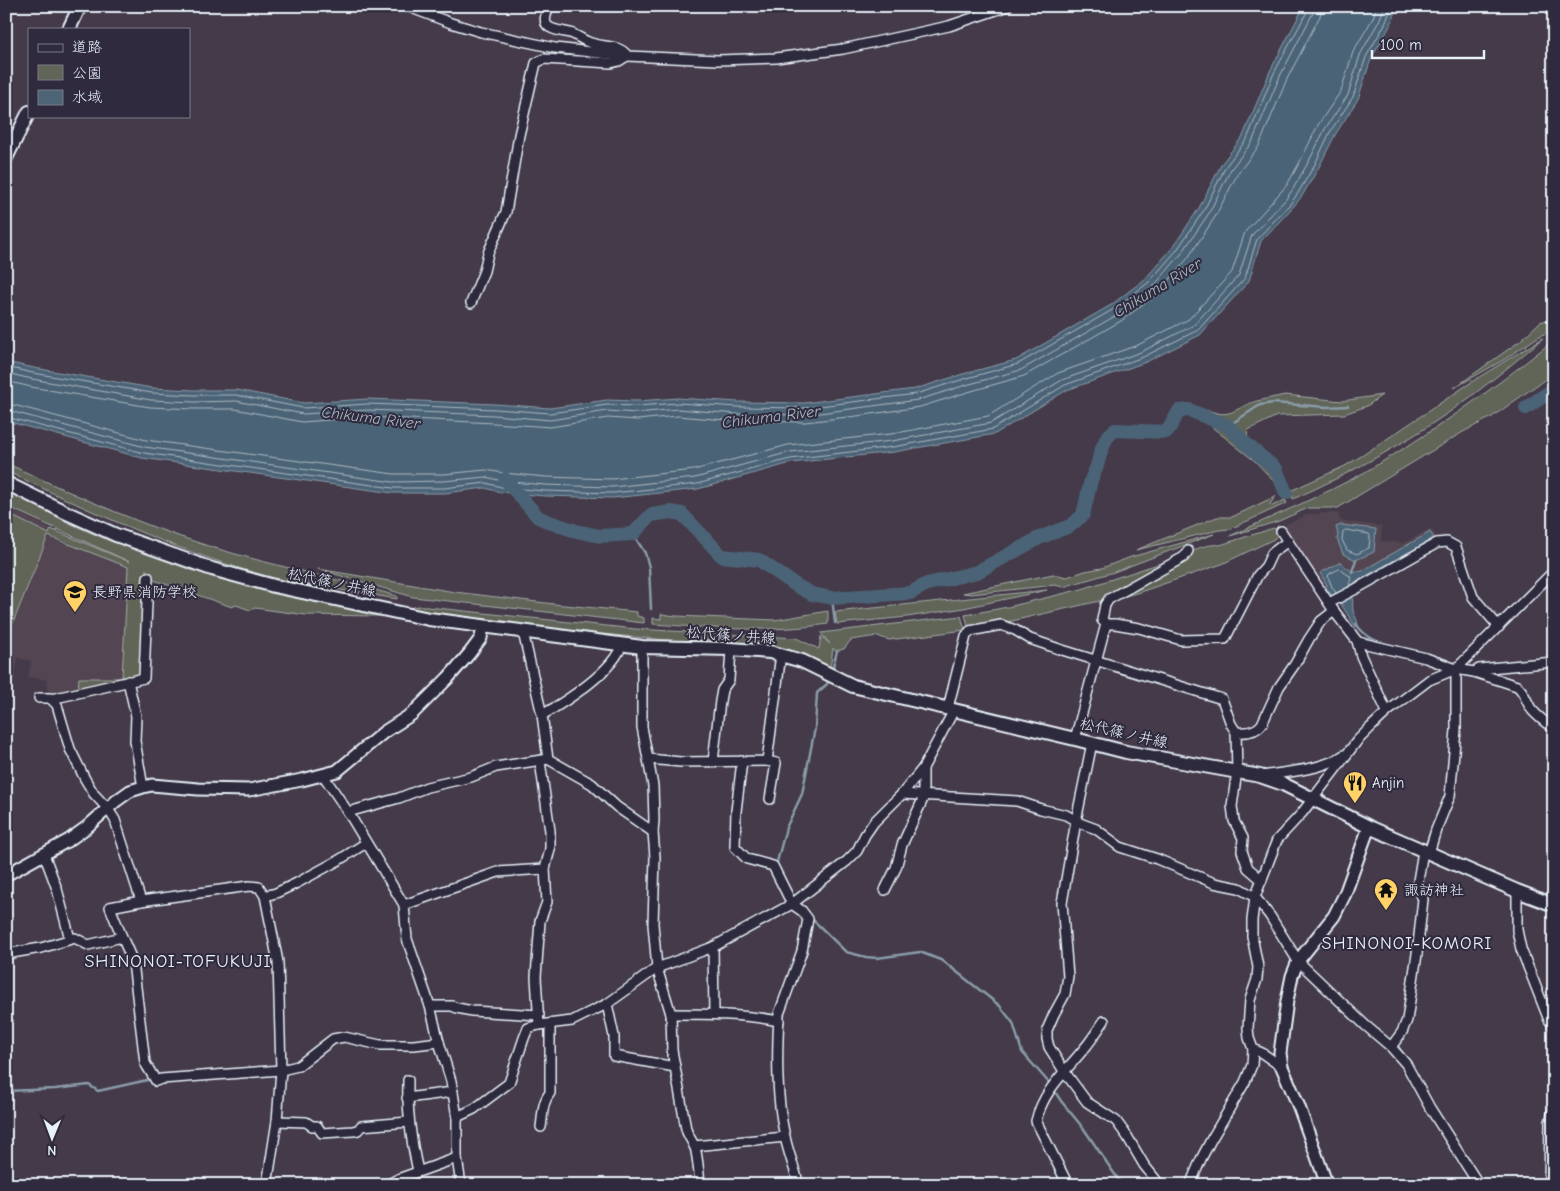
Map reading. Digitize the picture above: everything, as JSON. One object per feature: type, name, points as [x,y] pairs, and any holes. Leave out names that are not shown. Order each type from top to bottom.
[{"type":"main road","points":[[69,28],[80,6]]},
{"type":"main road","points":[[6,158],[28,114]]},
{"type":"main road","name":"松代篠ノ井線","points":[[6,483],[116,535],[212,569],[274,586],[429,620],[642,647],[731,648],[781,654],[802,661],[853,686],[1126,752],[1260,776],[1283,784],[1368,827],[1554,905]]},
{"type":"street","points":[[406,6],[481,32],[555,48],[684,60],[776,58],[842,50],[934,30],[1008,6]]},
{"type":"street","points":[[549,6],[545,20],[549,28],[572,34],[591,43],[620,50],[626,56]]},
{"type":"street","points":[[471,303],[484,271],[488,253],[506,212],[519,136],[536,62],[544,59],[611,63],[619,61],[626,56]]},
{"type":"street","points":[[1281,530],[1358,642],[1361,656],[1387,712]]},
{"type":"street","points":[[1188,551],[1184,557],[1109,599],[1105,605],[1102,620],[1106,624],[1139,628],[1181,640],[1225,639],[1272,552],[1288,540]]},
{"type":"street","points":[[1236,732],[1253,731],[1262,724],[1279,687],[1332,605],[1354,590],[1437,543],[1450,543],[1456,547],[1473,597],[1499,627]]},
{"type":"street","points":[[1190,1185],[1211,1140],[1246,1082],[1252,1065],[1253,1049],[1248,1028],[1250,1000],[1257,979],[1258,967],[1252,936],[1252,920],[1255,897],[1277,840],[1302,812],[1357,741],[1387,712],[1429,680],[1456,669],[1554,572]]},
{"type":"street","points":[[39,698],[51,699],[144,678],[148,577]]},
{"type":"street","points":[[1075,739],[1106,624]]},
{"type":"street","points":[[6,875],[69,840],[130,791],[152,785],[198,789],[249,790],[337,771],[384,732],[412,714],[469,654],[481,638],[483,626]]},
{"type":"street","points":[[457,1116],[474,1109],[509,1083],[528,1028],[539,1024],[572,1021],[607,1004],[657,968],[713,946],[792,904],[847,861],[857,851],[874,822],[902,794],[923,768],[951,709],[966,636],[970,631],[1001,626],[1015,630],[1030,639],[1095,661],[1222,699],[1236,732],[1237,772],[1232,806],[1234,821],[1243,838],[1242,851],[1248,868],[1262,880]]},
{"type":"street","points":[[523,632],[542,715],[550,831],[550,849],[545,869],[547,902],[540,921],[536,978],[539,1024]]},
{"type":"street","points":[[1358,642],[1426,658],[1456,669],[1474,672],[1516,686],[1522,690],[1531,708],[1554,729]]},
{"type":"street","points":[[542,715],[592,681],[620,651],[622,644]]},
{"type":"street","points":[[642,647],[642,727],[653,786],[655,857],[653,924],[657,968],[671,1014],[672,1050],[686,1128],[694,1146],[700,1173],[700,1185]]},
{"type":"street","points":[[713,762],[722,690],[729,680],[731,648]]},
{"type":"street","points":[[768,761],[781,654]]},
{"type":"street","points":[[1474,672],[1479,668],[1554,662]]},
{"type":"street","points":[[1392,1047],[1408,1020],[1423,899],[1417,887],[1426,852],[1450,796],[1456,730],[1456,669]]},
{"type":"street","points":[[128,682],[136,716],[135,741],[143,787]]},
{"type":"street","points":[[51,699],[57,705],[70,749],[85,779],[114,820],[141,901]]},
{"type":"street","points":[[1092,743],[1062,903],[1068,976],[1065,994],[1048,1030],[1049,1047],[1064,1071],[1088,1102],[1116,1121],[1144,1165],[1160,1185]]},
{"type":"street","points":[[1260,776],[1303,770],[1340,758],[1349,752]]},
{"type":"street","points":[[648,759],[681,762],[768,761],[776,763],[770,799]]},
{"type":"street","points":[[348,812],[399,798],[427,786],[470,777],[496,767],[544,760],[592,784],[617,807],[653,832]]},
{"type":"street","points":[[742,761],[736,811],[735,847],[748,859],[774,866],[792,904],[802,911],[808,919],[802,951],[779,1014],[778,1087],[785,1137],[799,1182]]},
{"type":"street","points":[[885,890],[896,868],[902,845],[924,795],[923,768]]},
{"type":"street","points":[[323,775],[348,812],[404,905],[407,939],[430,1006],[446,1064],[457,1116],[457,1158],[461,1185]]},
{"type":"street","points":[[902,794],[1017,801],[1041,809],[1066,814],[1076,821],[1096,829],[1120,847],[1157,859],[1214,882],[1239,888],[1255,897],[1270,916],[1298,961],[1365,1025],[1392,1047],[1406,1064],[1430,1108],[1479,1185]]},
{"type":"street","points":[[1327,1185],[1299,1107],[1282,1067],[1280,1054],[1292,976],[1298,961],[1334,916],[1345,894],[1368,827]]},
{"type":"street","points":[[265,896],[276,893],[339,860],[366,843]]},
{"type":"street","points":[[44,854],[57,889],[70,940]]},
{"type":"street","points":[[404,905],[498,872],[545,869]]},
{"type":"street","points":[[267,1185],[277,1121],[281,1070],[278,962],[265,896],[259,887],[249,886],[110,907],[133,962],[146,1063],[156,1081],[161,1079],[281,1070],[298,1066],[333,1039],[344,1037],[380,1045],[414,1045],[439,1042]]},
{"type":"street","points":[[1517,891],[1517,930],[1520,949],[1549,1020],[1554,1026]]},
{"type":"street","points":[[6,954],[41,948],[76,938],[88,945],[122,937]]},
{"type":"street","points":[[713,946],[714,1014]]},
{"type":"street","points":[[607,1004],[614,1036],[614,1056],[675,1067]]},
{"type":"street","points":[[430,1006],[452,1006],[472,1011],[539,1015]]},
{"type":"street","points":[[671,1014],[753,1016],[779,1021]]},
{"type":"street","points":[[1068,1185],[1036,1121],[1038,1113],[1052,1086],[1084,1049],[1104,1021]]},
{"type":"street","points":[[541,1127],[544,1105],[550,1093],[550,1024]]},
{"type":"street","points":[[1253,1049],[1282,1067]]},
{"type":"street","points":[[408,1080],[409,1122],[418,1171]]},
{"type":"street","points":[[407,1098],[452,1092]]},
{"type":"street","points":[[1549,1185],[1550,1122],[1554,1107]]},
{"type":"street","points":[[277,1121],[306,1122],[312,1126],[317,1126],[322,1133],[353,1131],[358,1130],[361,1126],[409,1122]]},
{"type":"street","points":[[694,1146],[785,1137]]},
{"type":"street","points":[[387,1185],[418,1171],[457,1158]]},
{"type":"shaded area","name":"長野県消防学校","points":[[6,507],[98,550],[146,569],[141,676],[51,695],[51,692],[47,692],[48,685],[45,685],[47,680],[28,677],[31,661],[18,658],[14,682],[6,679]]},
{"type":"shaded area","points":[[1338,513],[1341,521],[1382,526],[1381,541],[1404,543],[1431,528],[1438,539],[1336,595],[1329,596],[1285,529],[1285,525],[1308,514]]},
{"type":"green space","points":[[1554,318],[1554,329],[1454,388],[1520,341],[1540,322]]},
{"type":"green space","points":[[1543,338],[1478,391],[1427,427],[1361,466],[1293,499],[1290,491],[1345,466],[1476,379]]},
{"type":"green space","points":[[1550,343],[1554,343],[1554,373],[1492,417],[1463,432],[1338,508],[1308,508],[1279,521],[1230,536],[1332,489],[1389,458],[1460,411]]},
{"type":"green space","points":[[1285,395],[1342,401],[1382,395],[1367,406],[1344,414],[1277,416],[1248,430],[1249,440],[1280,472],[1288,491],[1283,493],[1256,462],[1213,428],[1208,410],[1223,414],[1233,412],[1257,401]]},
{"type":"green space","points":[[6,463],[71,493],[181,537],[235,554],[397,596],[397,599],[276,578],[194,553],[99,514],[6,471]]},
{"type":"green space","points":[[6,490],[69,523],[110,541],[194,571],[228,581],[379,616],[306,615],[255,608],[250,610],[236,605],[232,607],[151,579],[146,569],[141,676],[78,691],[79,678],[122,678],[128,567],[48,536],[12,625],[6,626],[6,513],[49,534],[51,529],[130,562],[6,506]]},
{"type":"green space","points":[[1276,496],[1270,504],[1272,506],[1285,500],[1287,503],[1230,529],[1136,550],[1217,517],[1232,517]]},
{"type":"green space","points":[[1274,528],[1279,533],[1274,539],[1222,564],[1115,599],[1189,557],[1195,550],[1207,546],[1220,545]]},
{"type":"green space","points":[[1214,534],[1114,572],[1063,587],[1055,585],[972,594],[963,593],[1053,574],[1067,577]]},
{"type":"green space","points":[[1179,557],[1104,600],[969,629],[965,615],[1008,607],[1082,589]]},
{"type":"green space","points":[[318,569],[455,592],[637,612],[637,616],[644,618],[644,623],[413,597]]},
{"type":"green space","points":[[1047,590],[964,608],[907,617],[837,624],[835,612]]},
{"type":"green space","points":[[418,606],[635,629],[796,638],[819,649],[821,636],[830,644],[821,633],[961,616],[965,630],[889,640],[877,636],[851,640],[844,649],[835,651],[833,648],[830,670],[700,643],[548,629],[407,611],[409,608]]},
{"type":"green space","points":[[828,611],[828,624],[806,627],[741,629],[653,624],[653,618],[661,619],[661,614],[775,620]]},
{"type":"water","name":"Chikuma River","points":[[1304,6],[1397,6],[1390,26],[1371,59],[1358,99],[1335,135],[1302,196],[1261,241],[1249,281],[1200,335],[1146,362],[1067,390],[995,434],[894,452],[791,463],[698,489],[613,498],[545,496],[500,492],[485,488],[445,493],[393,493],[142,458],[6,421],[6,362],[152,388],[237,390],[304,403],[368,399],[550,408],[607,400],[637,401],[678,398],[738,402],[804,403],[915,389],[1016,360],[1111,305],[1145,279],[1173,247],[1199,208],[1222,163],[1243,136],[1270,71]]},
{"type":"water","points":[[1341,525],[1376,529],[1374,552],[1356,560],[1343,554],[1337,539],[1336,527]]},
{"type":"water","points":[[1430,532],[1434,538],[1355,582],[1353,611],[1358,626],[1355,626],[1339,601],[1333,597],[1325,586],[1327,585],[1320,573],[1341,562],[1350,570],[1362,571]]},
{"type":"waterway","points":[[1526,408],[1554,389]]},
{"type":"waterway","points":[[1228,426],[1260,405],[1273,403],[1327,407],[1348,406]]},
{"type":"waterway","points":[[505,479],[538,517],[576,531],[600,536],[633,534],[651,515],[671,512],[682,514],[722,556],[759,560],[812,594],[832,598],[910,593],[927,584],[977,572],[1039,538],[1070,526],[1083,515],[1091,480],[1107,437],[1115,430],[1166,432],[1179,411],[1189,410],[1228,426],[1276,469],[1286,493]]},
{"type":"waterway","points":[[633,534],[645,553],[649,567],[651,609]]},
{"type":"waterway","points":[[1352,572],[1356,560]]},
{"type":"waterway","points":[[832,598],[835,623]]},
{"type":"waterway","points":[[1356,624],[1372,639],[1393,646]]},
{"type":"waterway","points":[[832,671],[837,651]]},
{"type":"waterway","points":[[1433,656],[1447,660],[1450,663]]},
{"type":"waterway","points":[[777,867],[786,828],[802,794],[815,728],[817,693],[829,680]]},
{"type":"waterway","points":[[1426,844],[1430,834]]},
{"type":"waterway","points":[[811,918],[846,952],[877,958],[920,952],[943,961],[1000,1006],[1013,1023],[1022,1052],[1050,1084],[1084,1129],[1122,1185]]},
{"type":"waterway","points":[[1397,1045],[1404,1055]]},
{"type":"waterway","points":[[6,1091],[55,1089],[89,1085],[98,1091],[152,1079]]},
{"type":"place","name":"長野県消防学校","points":[[75,613]]},
{"type":"place","name":"Anjin","points":[[1355,804]]},
{"type":"place","name":"諏訪神社","points":[[1386,911]]},
{"type":"district","name":"SHINONOI-KOMORI","points":[[1407,943]]},
{"type":"district","name":"SHINONOI-TOFUKUJI","points":[[178,961]]}]
